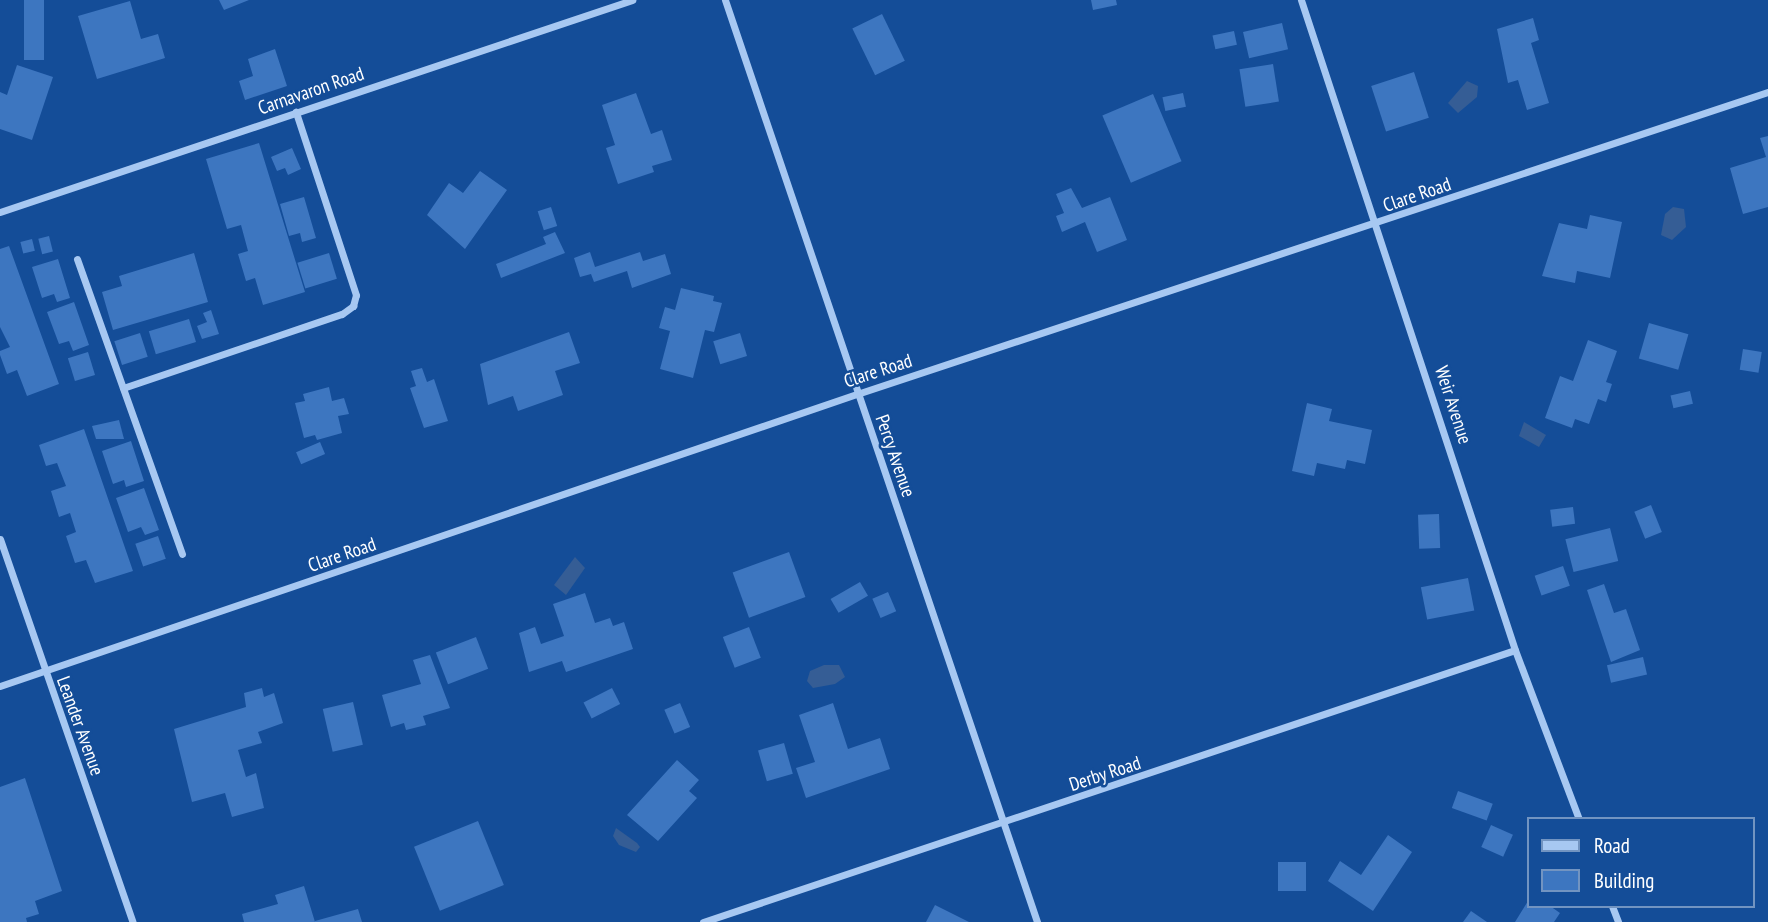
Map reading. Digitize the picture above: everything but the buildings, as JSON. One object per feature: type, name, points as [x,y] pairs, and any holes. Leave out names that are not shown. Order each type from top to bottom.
[{"type":"street","name":"Carnavaron Road","points":[[0,212],[632,0]]},
{"type":"street","name":"Percy Avenue","points":[[725,0],[1037,922]]},
{"type":"street","name":"Weir Avenue","points":[[1301,0],[1378,225],[1515,650],[1578,817]]},
{"type":"street","name":"Clare Road","points":[[0,686],[857,394],[1378,225],[1768,92]]},
{"type":"street","points":[[123,388],[342,314],[353,306],[356,295],[296,112]]},
{"type":"street","points":[[77,259],[182,554]]},
{"type":"street","name":"Leander Avenue","points":[[0,539],[43,671],[133,922]]},
{"type":"street","name":"Derby Road","points":[[703,922],[1003,824],[1515,650]]},
{"type":"water","points":[[1467,81],[1478,86],[1477,97],[1458,113],[1448,103]]},
{"type":"water","points":[[1673,207],[1684,209],[1686,227],[1672,240],[1661,235],[1665,214]]},
{"type":"water","points":[[1524,422],[1546,435],[1539,447],[1519,436]]},
{"type":"water","points":[[575,557],[585,568],[566,595],[554,585]]},
{"type":"water","points":[[824,665],[839,665],[845,677],[835,684],[813,688],[807,681],[810,671]]},
{"type":"water","points":[[616,828],[637,843],[640,847],[636,852],[619,845],[613,836]]}]
